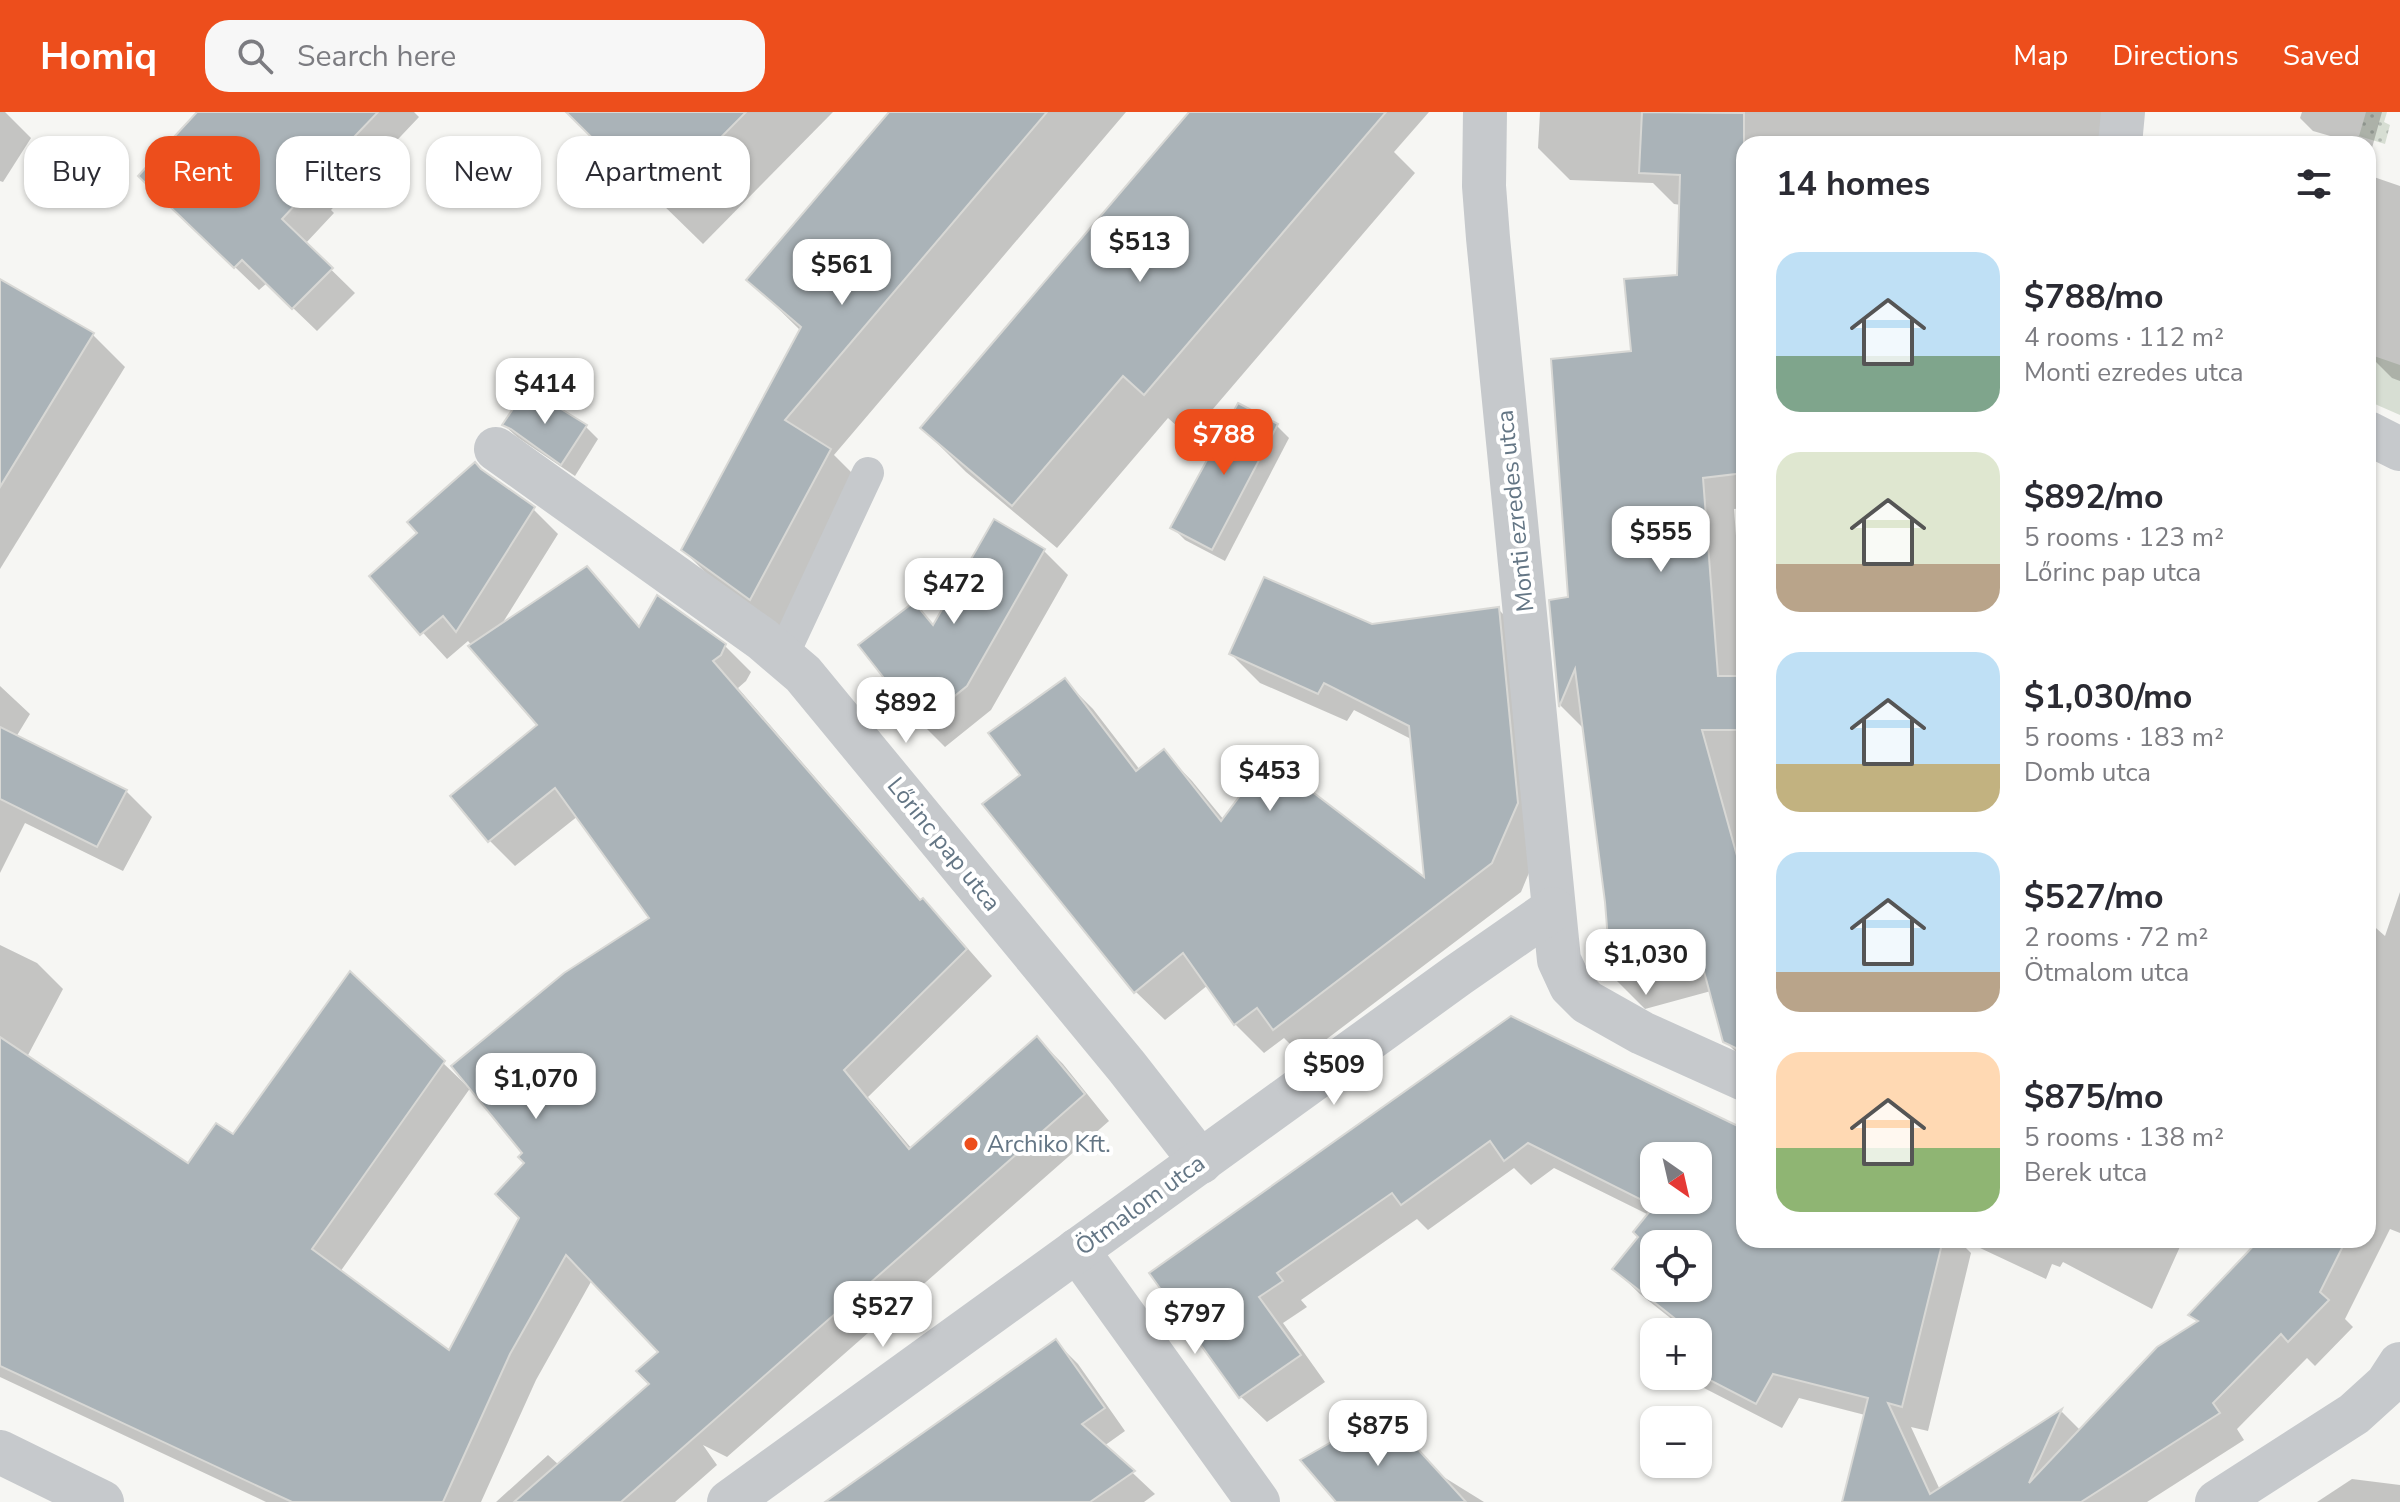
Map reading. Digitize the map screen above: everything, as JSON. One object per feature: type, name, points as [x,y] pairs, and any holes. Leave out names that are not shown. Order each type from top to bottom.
[{"type":"street","name":"Monti ezredes utca","points":[[1485,112],[1484,186],[1488,238],[1561,970],[1587,1002],[1642,1033],[1736,1075]]},
{"type":"street","points":[[2121,136],[2123,112]]},
{"type":"street","points":[[2376,437],[2400,449]]},
{"type":"street","name":"Lőrinc pap utca","points":[[496,449],[783,655],[803,674],[1127,1067],[1201,1162]]},
{"type":"street","name":"Ötmalom utca","points":[[729,1502],[1553,909]]},
{"type":"street","points":[[1077,1250],[1258,1502]]},
{"type":"street","points":[[2217,1502],[2354,1414],[2396,1379]]},
{"type":"street","points":[[0,1452],[102,1502]]},
{"type":"lane","points":[[783,655],[868,473]]},
{"type":"shaded area","points":[[2366,112],[2387,112],[2384,122],[2390,125],[2385,144],[2376,141],[2376,136],[2359,136]]},
{"type":"shaded area","points":[[2376,357],[2400,365],[2400,415],[2376,404]]},
{"type":"building","points":[[197,112],[378,112],[355,136],[276,136],[276,208],[292,208],[282,219],[333,268],[292,309],[242,260],[234,268],[171,208],[260,208],[260,136],[175,136]]},
{"type":"building","points":[[566,112],[746,112],[722,136],[590,136]]},
{"type":"building","points":[[889,112],[1047,112],[785,420],[831,449],[750,600],[681,550],[801,327],[746,280]]},
{"type":"building","points":[[1189,112],[1386,112],[1144,395],[1123,376],[1012,506],[920,428]]},
{"type":"building","points":[[1642,112],[1744,113],[1744,136],[1736,136],[1736,474],[1703,478],[1718,676],[1736,676],[1736,730],[1702,730],[1736,852],[1736,1048],[1723,1042],[1699,953],[1611,978],[1605,902],[1575,669],[1559,707],[1549,600],[1568,597],[1551,359],[1631,351],[1624,279],[1677,275],[1680,175],[1639,173]]},
{"type":"building","points":[[145,168],[145,183],[138,176]]},
{"type":"building","points":[[0,279],[94,333],[0,487]]},
{"type":"building","points":[[527,388],[587,425],[561,465],[502,425]]},
{"type":"building","points":[[1238,403],[1278,424],[1212,550],[1170,528]]},
{"type":"building","points":[[475,462],[535,507],[456,632],[443,616],[420,635],[369,576],[417,533],[407,522]]},
{"type":"building","points":[[994,519],[1045,549],[967,686],[920,724],[858,645],[914,602],[933,625]]},
{"type":"building","points":[[587,566],[639,627],[657,595],[726,644],[721,655],[713,661],[920,900],[923,898],[967,949],[844,1070],[909,1149],[1037,1036],[1085,1094],[621,1502],[514,1502],[649,1384],[636,1371],[658,1352],[566,1255],[510,1354],[443,1502],[292,1502],[0,1366],[0,1037],[188,1163],[216,1123],[233,1134],[350,971],[445,1061],[312,1249],[449,1350],[519,1218],[495,1194],[524,1163],[518,1157],[522,1153],[451,1066],[564,973],[649,918],[555,788],[488,842],[450,796],[537,725],[468,646]]},
{"type":"building","points":[[1264,577],[1372,624],[1499,607],[1518,803],[1492,863],[1273,1030],[1257,1008],[1234,1025],[1183,953],[1134,993],[982,804],[1020,775],[988,733],[1065,678],[1136,771],[1164,749],[1221,821],[1268,758],[1424,877],[1409,726],[1324,683],[1318,694],[1229,654]]},
{"type":"building","points":[[0,727],[127,790],[97,847],[0,799]]},
{"type":"building","points":[[1511,1016],[1736,1125],[1736,1248],[1941,1248],[1902,1407],[1888,1403],[1930,1494],[2062,1409],[2029,1483],[2157,1347],[2198,1321],[2188,1315],[2251,1248],[2342,1248],[2320,1292],[2329,1300],[2288,1342],[2281,1334],[2213,1403],[2220,1413],[2081,1502],[1842,1502],[1868,1398],[1773,1374],[1756,1404],[1712,1381],[1712,1318],[1674,1318],[1654,1302],[1712,1302],[1712,1230],[1640,1230],[1640,1291],[1612,1269],[1638,1237],[1633,1232],[1648,1214],[1712,1214],[1712,1142],[1640,1142],[1640,1199],[1528,1143],[1504,1161],[1490,1141],[1401,1205],[1392,1193],[1277,1273],[1283,1281],[1259,1297],[1301,1355],[1239,1398],[1149,1273]]},
{"type":"building","points":[[1056,1339],[1105,1408],[1082,1424],[1135,1471],[1090,1502],[825,1502]]},
{"type":"building","points":[[1384,1412],[1466,1502],[1336,1502],[1300,1460]]},
{"type":"place","name":"Archiko Kft.","points":[[971,1144]]}]
